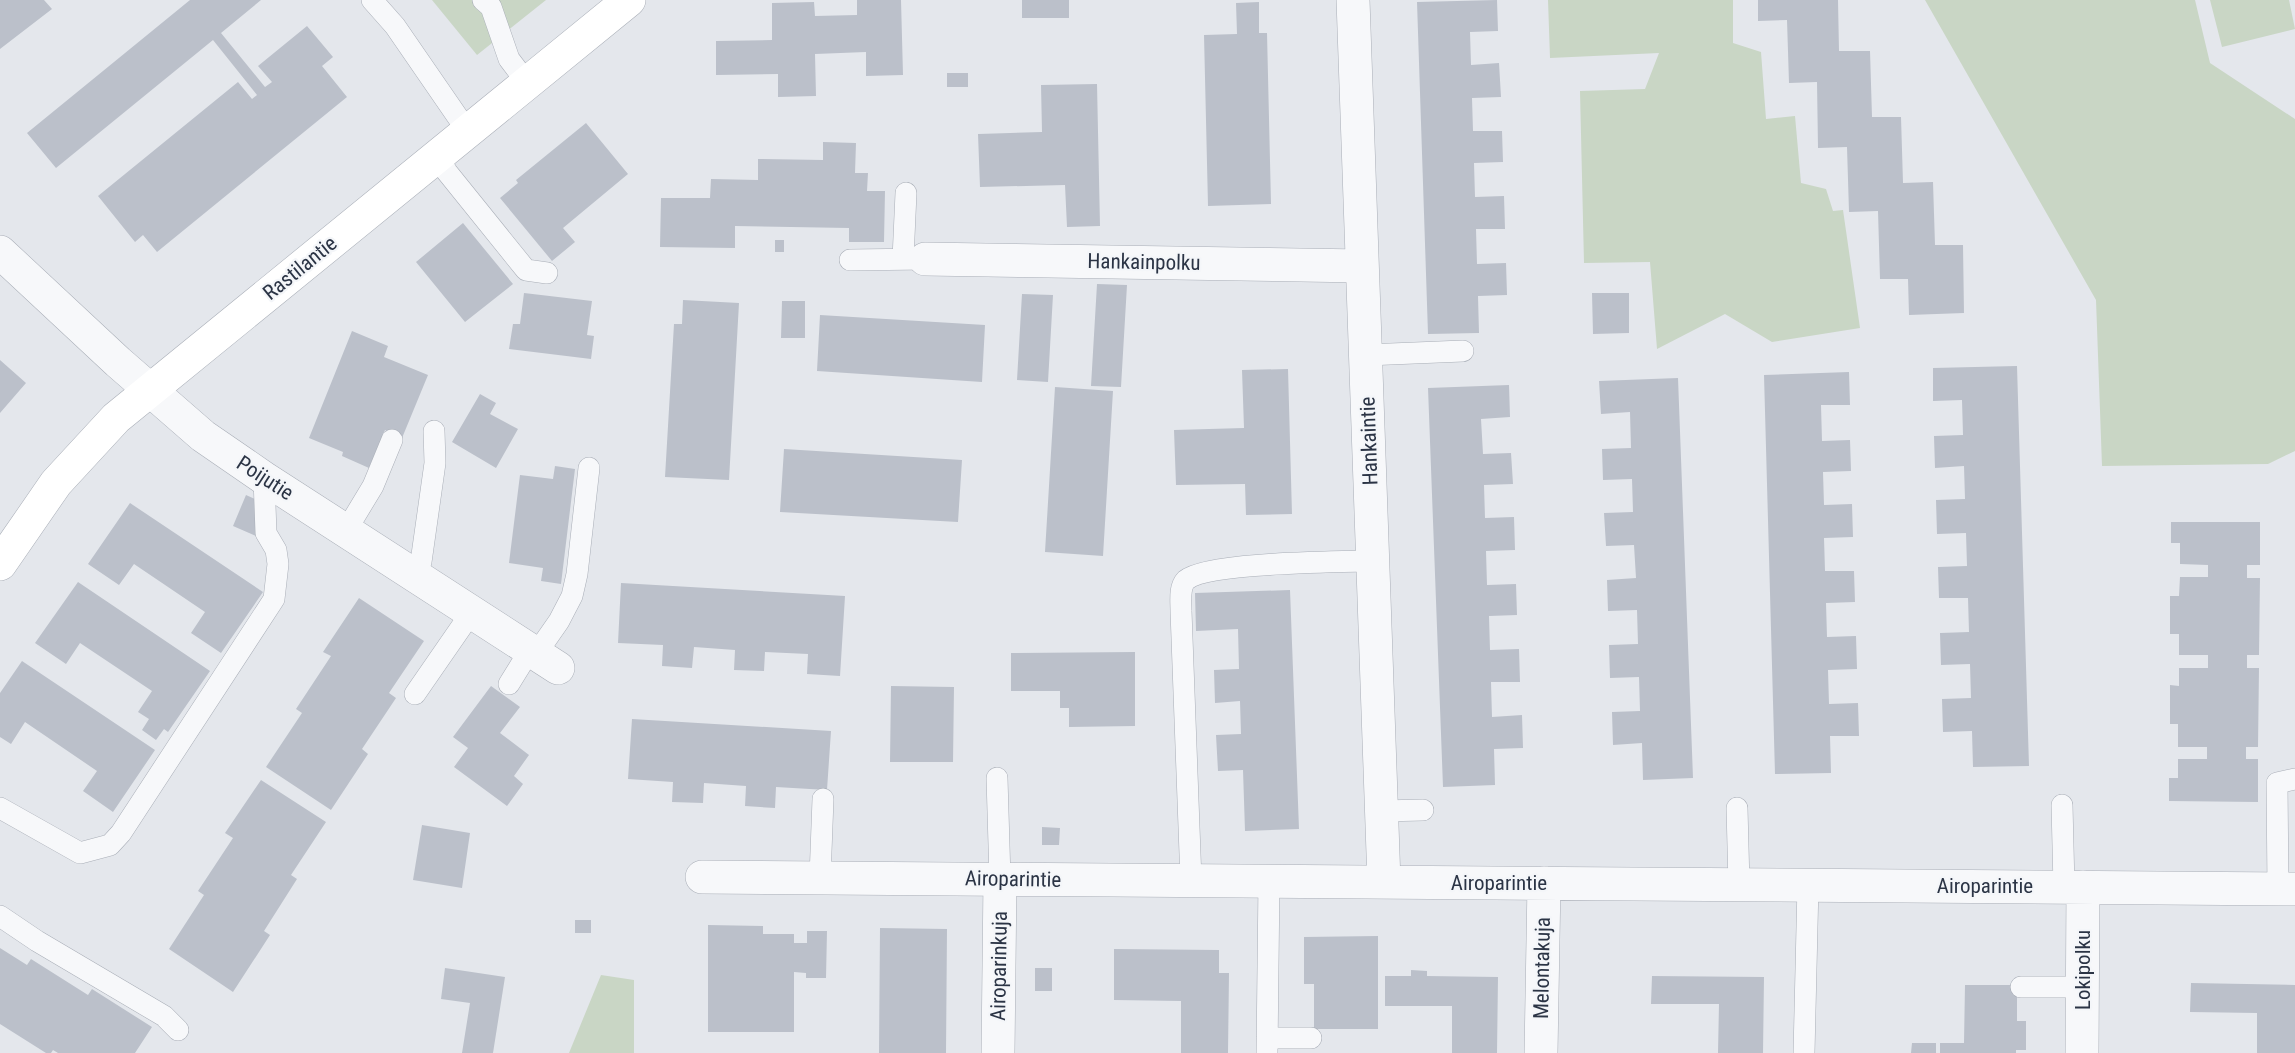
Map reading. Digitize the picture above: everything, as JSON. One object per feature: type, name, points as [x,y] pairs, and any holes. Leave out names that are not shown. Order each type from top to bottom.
[{"type":"street","name":"Rastilantie","points":[[0,564],[56,483],[116,418],[629,0]]},
{"type":"street","name":"Hankaintie","points":[[1353,0],[1384,882]]},
{"type":"street","name":"Poijutie","points":[[0,252],[203,436],[471,613],[542,657]]},
{"type":"street","name":"Hankainpolku","points":[[914,259],[1362,266]]},
{"type":"street","name":"Airoparintie","points":[[702,877],[2287,889]]},
{"type":"street","name":"Airoparinkuja","points":[[998,1053],[1000,879]]},
{"type":"street","name":"Melontakuja","points":[[1540,1053],[1544,883]]},
{"type":"street","name":"Lokipolku","points":[[2073,887],[2082,987],[2082,1053]]},
{"type":"lane","points":[[372,0],[395,26],[468,132]]},
{"type":"lane","points":[[483,0],[491,7],[509,60],[528,84]]},
{"type":"lane","points":[[438,157],[447,172],[526,270],[547,273]]},
{"type":"lane","points":[[850,260],[914,259],[906,193]]},
{"type":"lane","points":[[1366,355],[1463,351]]},
{"type":"lane","points":[[412,574],[421,562],[423,551],[435,463],[434,431]]},
{"type":"lane","points":[[347,529],[373,486],[392,440]]},
{"type":"lane","points":[[508,684],[542,657],[572,596],[577,574],[589,468]]},
{"type":"lane","points":[[0,808],[80,853],[110,845],[121,832],[274,599],[278,564],[276,550],[266,533],[264,478]]},
{"type":"lane","points":[[1191,881],[1181,611],[1181,590],[1185,581],[1197,573],[1250,566],[1373,561]]},
{"type":"lane","points":[[415,694],[471,613]]},
{"type":"lane","points":[[998,778],[1000,879]]},
{"type":"lane","points":[[2287,889],[2277,783],[2295,779]]},
{"type":"lane","points":[[820,878],[823,799]]},
{"type":"lane","points":[[2062,805],[2073,887]]},
{"type":"lane","points":[[1737,808],[1739,885]]},
{"type":"lane","points":[[1382,811],[1423,810]]},
{"type":"lane","points":[[1269,881],[1267,1045],[1311,1038]]},
{"type":"lane","points":[[1804,1053],[1808,885]]},
{"type":"lane","points":[[0,916],[37,941],[164,1016],[178,1030]]},
{"type":"lane","points":[[2021,987],[2082,987]]},
{"type":"green space","points":[[432,0],[546,0],[477,55]]},
{"type":"green space","points":[[1548,0],[1733,0],[1733,43],[1761,52],[1766,119],[1795,116],[1801,183],[1826,189],[1833,211],[1843,210],[1860,328],[1772,342],[1725,314],[1657,349],[1650,262],[1584,263],[1580,91],[1645,89],[1659,53],[1550,58]]},
{"type":"green space","points":[[1925,0],[2195,0],[2210,63],[2295,119],[2295,451],[2268,464],[2102,466],[2096,300]]},
{"type":"green space","points":[[2210,0],[2289,0],[2295,29],[2222,47]]},
{"type":"green space","points":[[601,975],[634,980],[634,1053],[569,1053]]},
{"type":"building","points":[[0,0],[44,0],[52,9],[0,49]]},
{"type":"building","points":[[190,0],[261,0],[221,33],[265,87],[272,82],[258,66],[307,26],[333,57],[322,66],[347,97],[157,252],[143,235],[135,242],[98,196],[238,82],[252,99],[257,95],[213,40],[56,168],[27,133]]},
{"type":"building","points":[[857,0],[901,0],[903,75],[866,76],[866,52],[815,54],[816,96],[778,97],[778,74],[716,75],[716,41],[772,40],[772,3],[814,2],[815,16],[857,15]]},
{"type":"building","points":[[1022,0],[1069,0],[1069,18],[1022,18]]},
{"type":"building","points":[[1497,0],[1498,31],[1470,32],[1471,65],[1499,63],[1501,97],[1472,98],[1473,131],[1502,131],[1503,162],[1474,163],[1475,197],[1504,196],[1505,229],[1476,229],[1477,264],[1506,263],[1507,295],[1478,296],[1479,333],[1428,334],[1417,2]]},
{"type":"building","points":[[1758,0],[1838,0],[1839,51],[1870,51],[1872,117],[1901,117],[1903,183],[1933,182],[1935,245],[1963,245],[1964,313],[1909,315],[1908,279],[1880,279],[1878,211],[1849,212],[1847,147],[1818,148],[1817,82],[1789,83],[1787,20],[1758,21]]},
{"type":"building","points":[[1259,2],[1259,33],[1267,33],[1271,204],[1208,206],[1204,35],[1237,34],[1236,3]]},
{"type":"building","points":[[947,73],[968,73],[968,87],[947,87]]},
{"type":"building","points":[[1097,84],[1100,226],[1067,227],[1065,185],[980,187],[978,134],[1042,132],[1041,85]]},
{"type":"building","points":[[586,123],[628,174],[563,228],[575,242],[552,261],[500,198],[518,183],[516,180]]},
{"type":"building","points":[[823,142],[856,143],[855,173],[868,173],[867,191],[885,191],[884,242],[849,242],[849,228],[735,226],[735,248],[660,247],[661,198],[710,198],[711,179],[758,180],[758,159],[823,160]]},
{"type":"building","points":[[463,223],[513,284],[465,322],[416,262]]},
{"type":"building","points":[[775,240],[784,240],[784,252],[775,252]]},
{"type":"building","points":[[1097,284],[1127,285],[1121,387],[1091,386]]},
{"type":"building","points":[[524,293],[592,301],[587,335],[594,336],[591,359],[509,349],[513,324],[520,324]]},
{"type":"building","points":[[1592,293],[1629,293],[1629,333],[1593,334]]},
{"type":"building","points":[[1022,294],[1053,295],[1048,382],[1017,380]]},
{"type":"building","points":[[683,300],[739,303],[729,480],[665,477],[674,324],[682,324]]},
{"type":"building","points":[[782,301],[805,301],[805,338],[781,338]]},
{"type":"building","points":[[820,315],[985,325],[982,382],[817,371]]},
{"type":"building","points":[[352,331],[388,346],[384,357],[428,375],[402,438],[385,430],[369,468],[342,456],[343,452],[309,438]]},
{"type":"building","points":[[0,360],[26,383],[0,413]]},
{"type":"building","points":[[2017,366],[2029,766],[1973,767],[1972,731],[1943,732],[1942,699],[1971,698],[1970,664],[1941,665],[1940,633],[1969,632],[1968,598],[1939,598],[1938,567],[1967,566],[1966,533],[1937,534],[1936,500],[1965,499],[1964,466],[1935,468],[1934,436],[1963,435],[1962,400],[1933,401],[1933,368]]},
{"type":"building","points":[[1288,369],[1292,514],[1246,515],[1245,484],[1176,485],[1174,430],[1244,428],[1242,370]]},
{"type":"building","points":[[1849,372],[1850,405],[1821,405],[1822,441],[1850,440],[1851,471],[1823,472],[1824,505],[1852,504],[1853,537],[1824,538],[1825,571],[1854,571],[1855,602],[1826,603],[1827,637],[1856,636],[1857,669],[1828,670],[1829,704],[1858,703],[1859,736],[1830,736],[1831,773],[1775,774],[1764,375]]},
{"type":"building","points":[[1678,378],[1693,778],[1643,780],[1642,743],[1613,745],[1612,712],[1640,711],[1639,677],[1610,678],[1609,645],[1638,644],[1637,610],[1608,611],[1607,580],[1636,578],[1634,545],[1606,546],[1604,513],[1633,512],[1632,479],[1603,480],[1602,449],[1631,448],[1630,412],[1601,414],[1599,381]]},
{"type":"building","points":[[1509,385],[1510,417],[1481,419],[1483,454],[1511,453],[1513,484],[1484,485],[1485,518],[1514,517],[1515,550],[1486,551],[1487,585],[1516,584],[1517,615],[1489,616],[1490,650],[1519,649],[1520,682],[1491,682],[1492,717],[1522,715],[1523,748],[1494,749],[1495,785],[1443,787],[1428,388]]},
{"type":"building","points":[[1055,387],[1113,391],[1103,556],[1045,552]]},
{"type":"building","points":[[480,394],[496,403],[490,414],[518,429],[496,468],[452,442]]},
{"type":"building","points":[[784,449],[962,460],[958,522],[780,512]]},
{"type":"building","points":[[555,466],[575,469],[561,584],[541,581],[543,568],[509,563],[520,475],[553,479]]},
{"type":"building","points":[[246,495],[271,506],[258,537],[233,526]]},
{"type":"building","points":[[130,503],[263,592],[221,653],[191,633],[205,612],[134,564],[119,585],[88,564]]},
{"type":"building","points":[[2171,522],[2260,522],[2260,565],[2247,565],[2247,578],[2260,578],[2259,655],[2247,655],[2247,668],[2259,668],[2258,747],[2246,747],[2246,759],[2258,759],[2258,802],[2169,801],[2169,778],[2178,778],[2178,759],[2207,759],[2207,747],[2178,747],[2178,724],[2170,724],[2170,685],[2179,686],[2179,668],[2208,668],[2208,655],[2179,655],[2179,634],[2170,634],[2170,596],[2179,596],[2180,577],[2208,577],[2208,565],[2180,564],[2180,543],[2171,543]]},
{"type":"building","points":[[78,582],[210,671],[168,732],[164,729],[156,740],[142,730],[149,719],[138,712],[152,691],[80,643],[66,664],[35,643]]},
{"type":"building","points":[[621,583],[845,596],[840,676],[807,674],[808,654],[765,652],[764,671],[734,670],[735,650],[694,647],[692,668],[662,666],[663,645],[618,643]]},
{"type":"building","points":[[1290,590],[1299,829],[1245,831],[1243,770],[1218,771],[1216,735],[1241,734],[1240,701],[1215,703],[1214,670],[1239,669],[1238,629],[1196,631],[1195,593]]},
{"type":"building","points":[[359,598],[424,641],[389,693],[396,698],[362,749],[368,754],[331,810],[266,767],[302,713],[296,709],[331,656],[323,652]]},
{"type":"building","points":[[1135,652],[1135,726],[1069,727],[1069,708],[1060,708],[1060,691],[1011,691],[1011,653]]},
{"type":"building","points":[[22,661],[155,750],[113,812],[83,791],[97,771],[25,722],[11,744],[0,737],[0,693]]},
{"type":"building","points":[[491,686],[520,707],[500,733],[529,755],[514,776],[523,784],[507,806],[454,767],[468,748],[453,737]]},
{"type":"building","points":[[891,686],[954,687],[953,762],[890,762]]},
{"type":"building","points":[[632,719],[831,731],[827,790],[776,787],[775,808],[745,806],[746,786],[704,783],[703,803],[672,802],[673,782],[628,779]]},
{"type":"building","points":[[261,780],[326,822],[291,875],[297,879],[264,931],[270,935],[233,992],[169,949],[204,895],[198,891],[233,838],[225,833]]},
{"type":"building","points":[[422,825],[470,833],[462,888],[413,880]]},
{"type":"building","points":[[1042,827],[1060,828],[1059,845],[1042,845]]},
{"type":"building","points":[[575,920],[591,920],[591,933],[575,933]]},
{"type":"building","points":[[708,925],[763,926],[763,934],[794,934],[794,943],[807,943],[807,931],[827,931],[826,978],[806,978],[806,973],[794,972],[794,1032],[708,1032]]},
{"type":"building","points":[[880,928],[947,929],[946,1053],[879,1053]]},
{"type":"building","points":[[1378,936],[1378,1029],[1314,1029],[1314,984],[1304,984],[1304,937]]},
{"type":"building","points":[[0,948],[27,965],[31,959],[88,995],[92,989],[152,1027],[135,1053],[58,1053],[53,1050],[51,1053],[46,1053],[0,1024]]},
{"type":"building","points":[[1114,949],[1219,950],[1219,973],[1229,973],[1228,1053],[1181,1053],[1181,1001],[1114,1000]]},
{"type":"building","points":[[445,968],[505,977],[493,1053],[462,1053],[470,1003],[441,999]]},
{"type":"building","points":[[1035,968],[1052,968],[1052,991],[1035,991]]},
{"type":"building","points":[[1411,970],[1427,971],[1427,976],[1498,977],[1497,1053],[1452,1053],[1452,1006],[1385,1006],[1385,976],[1411,976]]},
{"type":"building","points":[[1652,976],[1764,977],[1763,1053],[1718,1053],[1719,1004],[1651,1004]]},
{"type":"building","points":[[2191,983],[2295,985],[2295,1053],[2257,1053],[2257,1013],[2190,1012]]},
{"type":"building","points":[[1965,985],[2017,985],[2017,1021],[2026,1021],[2026,1050],[2016,1050],[2016,1053],[1940,1053],[1940,1043],[1964,1043]]},
{"type":"building","points":[[1912,1043],[1936,1043],[1936,1053],[1911,1053]]}]
